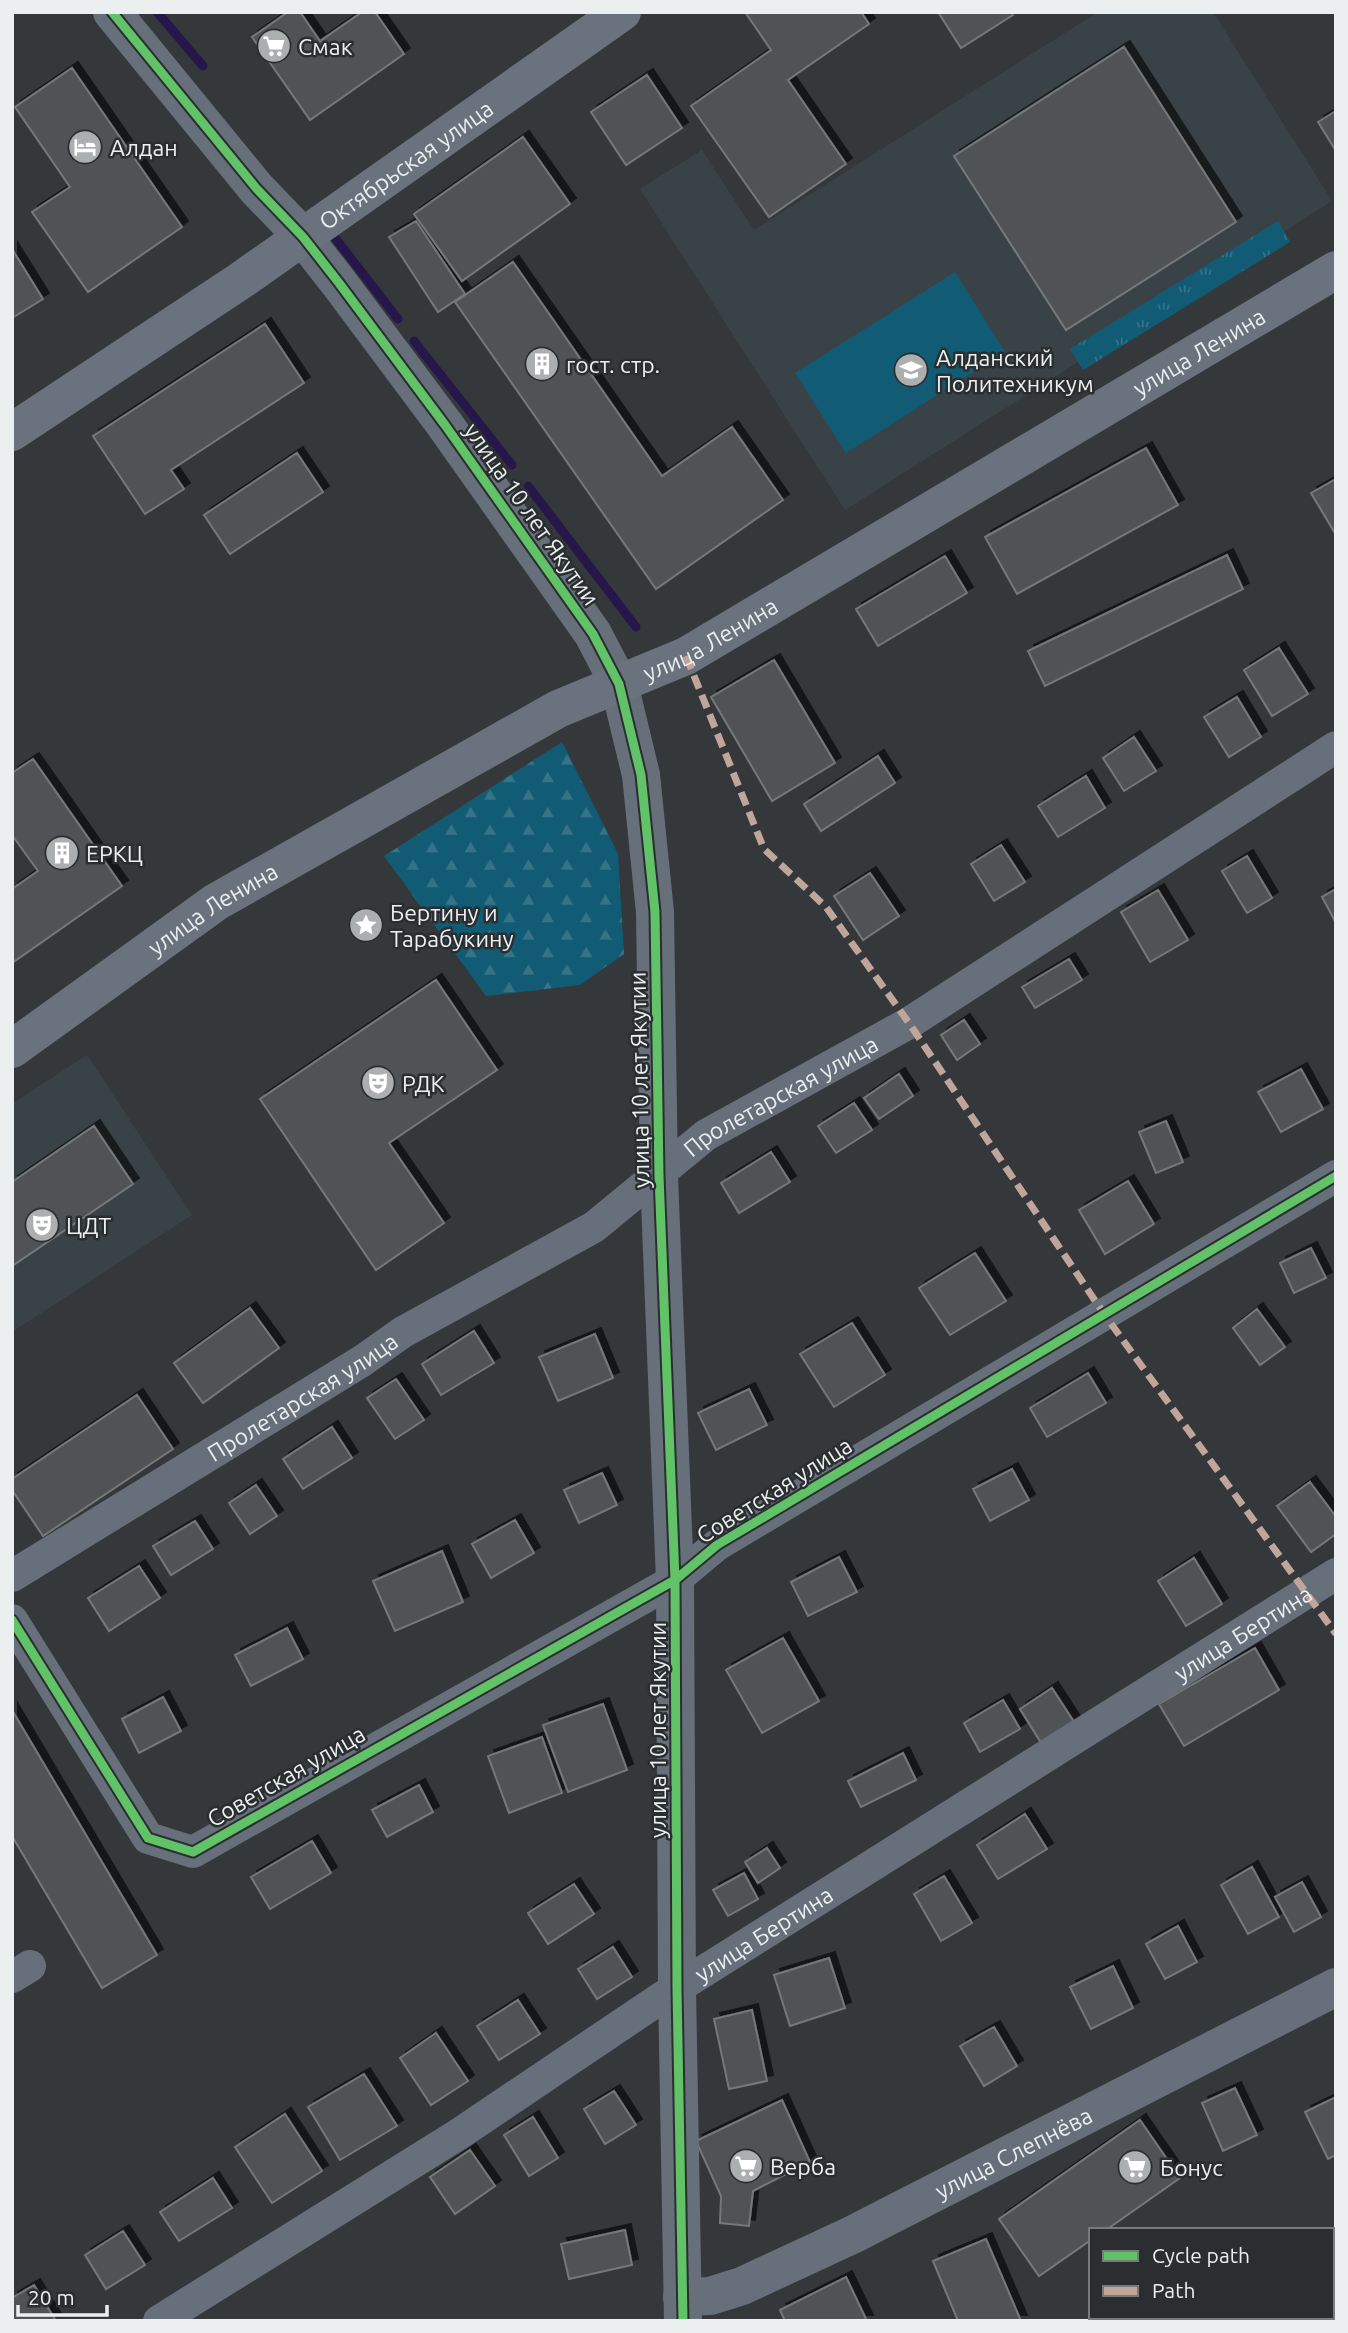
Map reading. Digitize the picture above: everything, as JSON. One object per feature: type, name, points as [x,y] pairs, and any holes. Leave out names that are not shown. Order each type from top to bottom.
[{"type":"main road","name":"Октябрьская улица","points":[[12,432],[71,396],[303,237],[622,12]]},
{"type":"main road","name":"улица Ленина","points":[[12,1049],[216,902],[558,709],[698,650],[1336,270]]},
{"type":"street","name":"улица 10 лет Якутии","points":[[112,12],[256,188],[303,237],[453,436],[593,634],[619,684],[641,775],[655,912],[659,1176],[675,1580],[677,1989],[683,2309]]},
{"type":"street","name":"Пролетарская улица","points":[[12,1576],[362,1361],[403,1332],[594,1227],[706,1135],[909,1023],[1336,747]]},
{"type":"street","name":"Советская улица","points":[[12,1620],[148,1838],[193,1852],[675,1580],[716,1545],[1336,1177]]},
{"type":"street","name":"улица Бертина","points":[[159,2321],[459,2134],[677,1989],[1336,1574]]},
{"type":"street","name":"улица Слепнёва","points":[[683,2309],[710,2296],[743,2286],[852,2235],[1336,1987]]},
{"type":"shaded area","name":"Алданский Политехникум","points":[[1098,12],[1213,12],[1332,201],[845,510],[640,189],[702,150],[754,230]]},
{"type":"shaded area","points":[[87,1055],[192,1215],[12,1332],[12,1104]]},
{"type":"green space","points":[[1278,221],[1290,242],[1083,370],[1070,349]]},
{"type":"green space","points":[[955,272],[1005,352],[846,453],[795,373]]},
{"type":"green space","points":[[562,742],[618,854],[624,954],[580,985],[486,996],[384,856]]},
{"type":"building","points":[[288,12],[300,12],[320,41],[362,12],[375,12],[404,54],[310,120],[252,37]]},
{"type":"building","points":[[745,12],[861,12],[869,24],[788,80],[846,164],[769,217],[691,106],[771,50]]},
{"type":"building","points":[[938,12],[1011,12],[1013,15],[961,48]]},
{"type":"building","points":[[1124,47],[1236,222],[1066,330],[954,156]]},
{"type":"building","name":"Алдан","points":[[72,68],[182,227],[88,292],[32,212],[70,187],[15,107]]},
{"type":"building","points":[[647,75],[682,128],[626,165],[591,112]]},
{"type":"building","points":[[1336,111],[1336,151],[1318,122]]},
{"type":"building","points":[[523,137],[570,204],[462,281],[414,214]]},
{"type":"building","points":[[416,221],[465,294],[438,312],[389,237]]},
{"type":"building","points":[[12,249],[43,299],[12,318]]},
{"type":"building","name":"гост. стр.","points":[[513,262],[662,476],[732,427],[783,500],[656,589],[455,302]]},
{"type":"building","points":[[265,324],[304,383],[171,470],[184,489],[145,514],[93,436]]},
{"type":"building","points":[[1146,448],[1178,505],[1017,594],[985,537]]},
{"type":"building","points":[[297,453],[323,492],[230,554],[204,515]]},
{"type":"building","points":[[1336,479],[1336,535],[1311,493]]},
{"type":"building","points":[[1227,555],[1243,589],[1045,686],[1028,651]]},
{"type":"building","points":[[945,556],[967,593],[878,646],[856,609]]},
{"type":"building","points":[[1279,648],[1308,694],[1272,716],[1244,670]]},
{"type":"building","points":[[774,660],[835,763],[772,801],[711,697]]},
{"type":"building","points":[[1237,697],[1261,737],[1229,757],[1204,717]]},
{"type":"building","points":[[1134,737],[1156,771],[1124,791],[1103,758]]},
{"type":"building","points":[[878,756],[895,783],[821,831],[804,804]]},
{"type":"building","name":"ЕРКЦ","points":[[33,759],[122,886],[12,963],[12,889],[38,871],[12,835],[12,773]]},
{"type":"building","points":[[1086,776],[1105,808],[1058,837],[1038,806]]},
{"type":"building","points":[[1001,845],[1025,882],[994,901],[971,864]]},
{"type":"building","points":[[1247,856],[1272,898],[1247,913],[1222,871]]},
{"type":"building","points":[[870,873],[899,916],[863,940],[834,896]]},
{"type":"building","points":[[1336,889],[1336,923],[1322,897]]},
{"type":"building","points":[[1158,890],[1188,940],[1150,962],[1121,912]]},
{"type":"building","points":[[1069,959],[1082,980],[1035,1008],[1022,987]]},
{"type":"building","points":[[436,980],[497,1070],[389,1143],[444,1223],[376,1270],[260,1099]]},
{"type":"building","points":[[964,1020],[980,1044],[957,1060],[941,1035]]},
{"type":"building","points":[[1301,1069],[1323,1109],[1281,1132],[1258,1092]]},
{"type":"building","points":[[899,1074],[913,1096],[879,1119],[864,1098]]},
{"type":"building","points":[[854,1103],[872,1130],[836,1153],[818,1126]]},
{"type":"building","points":[[1166,1121],[1183,1162],[1156,1173],[1139,1132]]},
{"type":"building","name":"ЦДТ","points":[[94,1126],[133,1184],[12,1266],[12,1182]]},
{"type":"building","points":[[771,1152],[790,1182],[739,1213],[721,1183]]},
{"type":"building","points":[[1128,1181],[1154,1224],[1105,1254],[1079,1210]]},
{"type":"building","points":[[1311,1248],[1326,1278],[1294,1293],[1280,1263]]},
{"type":"building","points":[[975,1253],[1006,1301],[950,1335],[919,1288]]},
{"type":"building","points":[[250,1308],[279,1348],[203,1403],[174,1363]]},
{"type":"building","points":[[1257,1309],[1285,1347],[1260,1365],[1233,1328]]},
{"type":"building","points":[[852,1323],[885,1375],[834,1407],[800,1354]]},
{"type":"building","points":[[474,1331],[494,1363],[441,1395],[422,1364]]},
{"type":"building","points":[[595,1334],[613,1378],[558,1401],[539,1357]]},
{"type":"building","points":[[1088,1373],[1106,1403],[1047,1437],[1030,1408]]},
{"type":"building","points":[[396,1379],[424,1420],[395,1439],[367,1398]]},
{"type":"building","points":[[749,1389],[767,1425],[716,1450],[698,1413]]},
{"type":"building","points":[[137,1395],[173,1449],[43,1536],[12,1490],[12,1479]]},
{"type":"building","points":[[332,1427],[352,1458],[303,1489],[283,1459]]},
{"type":"building","points":[[1012,1469],[1029,1500],[990,1521],[973,1489]]},
{"type":"building","points":[[602,1473],[617,1505],[579,1523],[564,1490]]},
{"type":"building","points":[[1310,1482],[1336,1517],[1336,1534],[1311,1552],[1277,1506]]},
{"type":"building","points":[[256,1485],[277,1516],[250,1534],[229,1503]]},
{"type":"building","points":[[515,1520],[534,1553],[491,1578],[472,1544]]},
{"type":"building","points":[[195,1521],[213,1549],[171,1575],[153,1546]]},
{"type":"building","points":[[442,1551],[463,1602],[395,1631],[373,1581]]},
{"type":"building","points":[[839,1557],[857,1592],[808,1616],[791,1582]]},
{"type":"building","points":[[1194,1558],[1222,1604],[1186,1626],[1158,1581]]},
{"type":"building","points":[[139,1566],[160,1598],[109,1631],[88,1598]]},
{"type":"building","points":[[287,1628],[303,1659],[251,1686],[235,1655]]},
{"type":"building","points":[[783,1638],[819,1701],[762,1733],[726,1670]]},
{"type":"building","points":[[1255,1648],[1279,1690],[1184,1746],[1159,1704]]},
{"type":"building","points":[[1052,1688],[1076,1725],[1043,1746],[1020,1709]]},
{"type":"building","points":[[163,1697],[181,1731],[139,1753],[122,1719]]},
{"type":"building","points":[[1003,1700],[1020,1729],[980,1752],[964,1723]]},
{"type":"building","points":[[603,1704],[627,1770],[568,1792],[543,1725]]},
{"type":"building","points":[[12,1710],[157,1955],[102,1988],[12,1836]]},
{"type":"building","points":[[542,1737],[562,1793],[509,1813],[488,1756]]},
{"type":"building","points":[[903,1753],[916,1780],[861,1807],[848,1781]]},
{"type":"building","points":[[419,1785],[433,1812],[387,1837],[372,1810]]},
{"type":"building","points":[[1025,1814],[1047,1849],[998,1879],[977,1845]]},
{"type":"building","points":[[312,1841],[331,1873],[270,1909],[251,1877]]},
{"type":"building","points":[[767,1848],[780,1868],[758,1883],[745,1862]]},
{"type":"building","points":[[1252,1867],[1279,1917],[1248,1934],[1221,1885]]},
{"type":"building","points":[[744,1873],[758,1899],[728,1916],[713,1890]]},
{"type":"building","points":[[944,1876],[972,1923],[941,1941],[914,1894]]},
{"type":"building","points":[[1302,1882],[1321,1917],[1294,1932],[1275,1897]]},
{"type":"building","points":[[574,1884],[594,1914],[548,1944],[528,1913]]},
{"type":"building","points":[[1178,1926],[1197,1962],[1165,1979],[1146,1944]]},
{"type":"building","points":[[613,1947],[632,1977],[597,1999],[578,1969]]},
{"type":"building","points":[[829,1958],[845,2008],[790,2026],[774,1975]]},
{"type":"building","points":[[1113,1966],[1133,2008],[1091,2029],[1070,1987]]},
{"type":"building","points":[[518,2000],[540,2034],[499,2060],[477,2026]]},
{"type":"building","points":[[752,2010],[767,2081],[729,2089],[714,2019]]},
{"type":"building","points":[[994,2027],[1017,2066],[984,2086],[960,2046]]},
{"type":"building","points":[[436,2033],[468,2081],[431,2105],[400,2058]]},
{"type":"building","points":[[364,2074],[397,2126],[340,2160],[308,2107]]},
{"type":"building","points":[[1235,2088],[1257,2135],[1223,2151],[1202,2103]]},
{"type":"building","points":[[614,2091],[636,2125],[605,2144],[584,2109]]},
{"type":"building","points":[[1336,2097],[1336,2155],[1328,2159],[1305,2112]]},
{"type":"building","points":[[782,2100],[810,2162],[753,2191],[749,2226],[720,2223],[721,2196],[696,2141]]},
{"type":"building","points":[[285,2114],[322,2171],[272,2203],[235,2147]]},
{"type":"building","points":[[533,2117],[558,2158],[529,2176],[504,2135]]},
{"type":"building","points":[[1140,2120],[1180,2178],[1109,2228],[1089,2228],[1089,2241],[1039,2276],[999,2219]]},
{"type":"building","points":[[470,2150],[495,2186],[455,2214],[430,2177]]},
{"type":"building","points":[[213,2178],[232,2208],[179,2241],[160,2212]]},
{"type":"building","points":[[625,2230],[632,2265],[569,2279],[561,2244]]},
{"type":"building","points":[[123,2231],[145,2265],[106,2289],[85,2255]]},
{"type":"building","points":[[986,2239],[1021,2321],[958,2321],[933,2261]]},
{"type":"building","points":[[846,2277],[867,2321],[785,2321],[780,2310]]},
{"type":"building","points":[[34,2285],[56,2321],[12,2321],[12,2298]]},
{"type":"waterway","points":[[157,12],[203,66]]},
{"type":"waterway","points":[[329,230],[398,319]]},
{"type":"waterway","points":[[414,341],[512,465]]},
{"type":"waterway","points":[[528,486],[636,627]]},
{"type":"marked path","points":[[686,656],[764,849],[826,907],[909,1023],[1104,1314],[1336,1634]]},
{"type":"cycle path","points":[[112,12],[256,188],[303,237],[339,283],[445,425],[593,634],[619,684],[641,775],[655,912],[659,1176],[675,1580],[677,1989],[683,2321]]},
{"type":"cycle path","points":[[12,1620],[148,1838],[193,1852],[675,1580],[717,1545],[1336,1176]]},
{"type":"place","name":"Смак","points":[[274,46]]},
{"type":"place","name":"Алдан","points":[[85,147]]},
{"type":"place","name":"гост. стр.","points":[[542,364]]},
{"type":"place","name":"Алданский Политехникум","points":[[911,370]]},
{"type":"place","name":"ЕРКЦ","points":[[62,853]]},
{"type":"place","name":"Бертину и Тарабукину","points":[[366,925]]},
{"type":"place","name":"РДК","points":[[378,1083]]},
{"type":"place","name":"ЦДТ","points":[[42,1225]]},
{"type":"place","name":"Верба","points":[[746,2166]]},
{"type":"place","name":"Бонус","points":[[1135,2167]]}]
